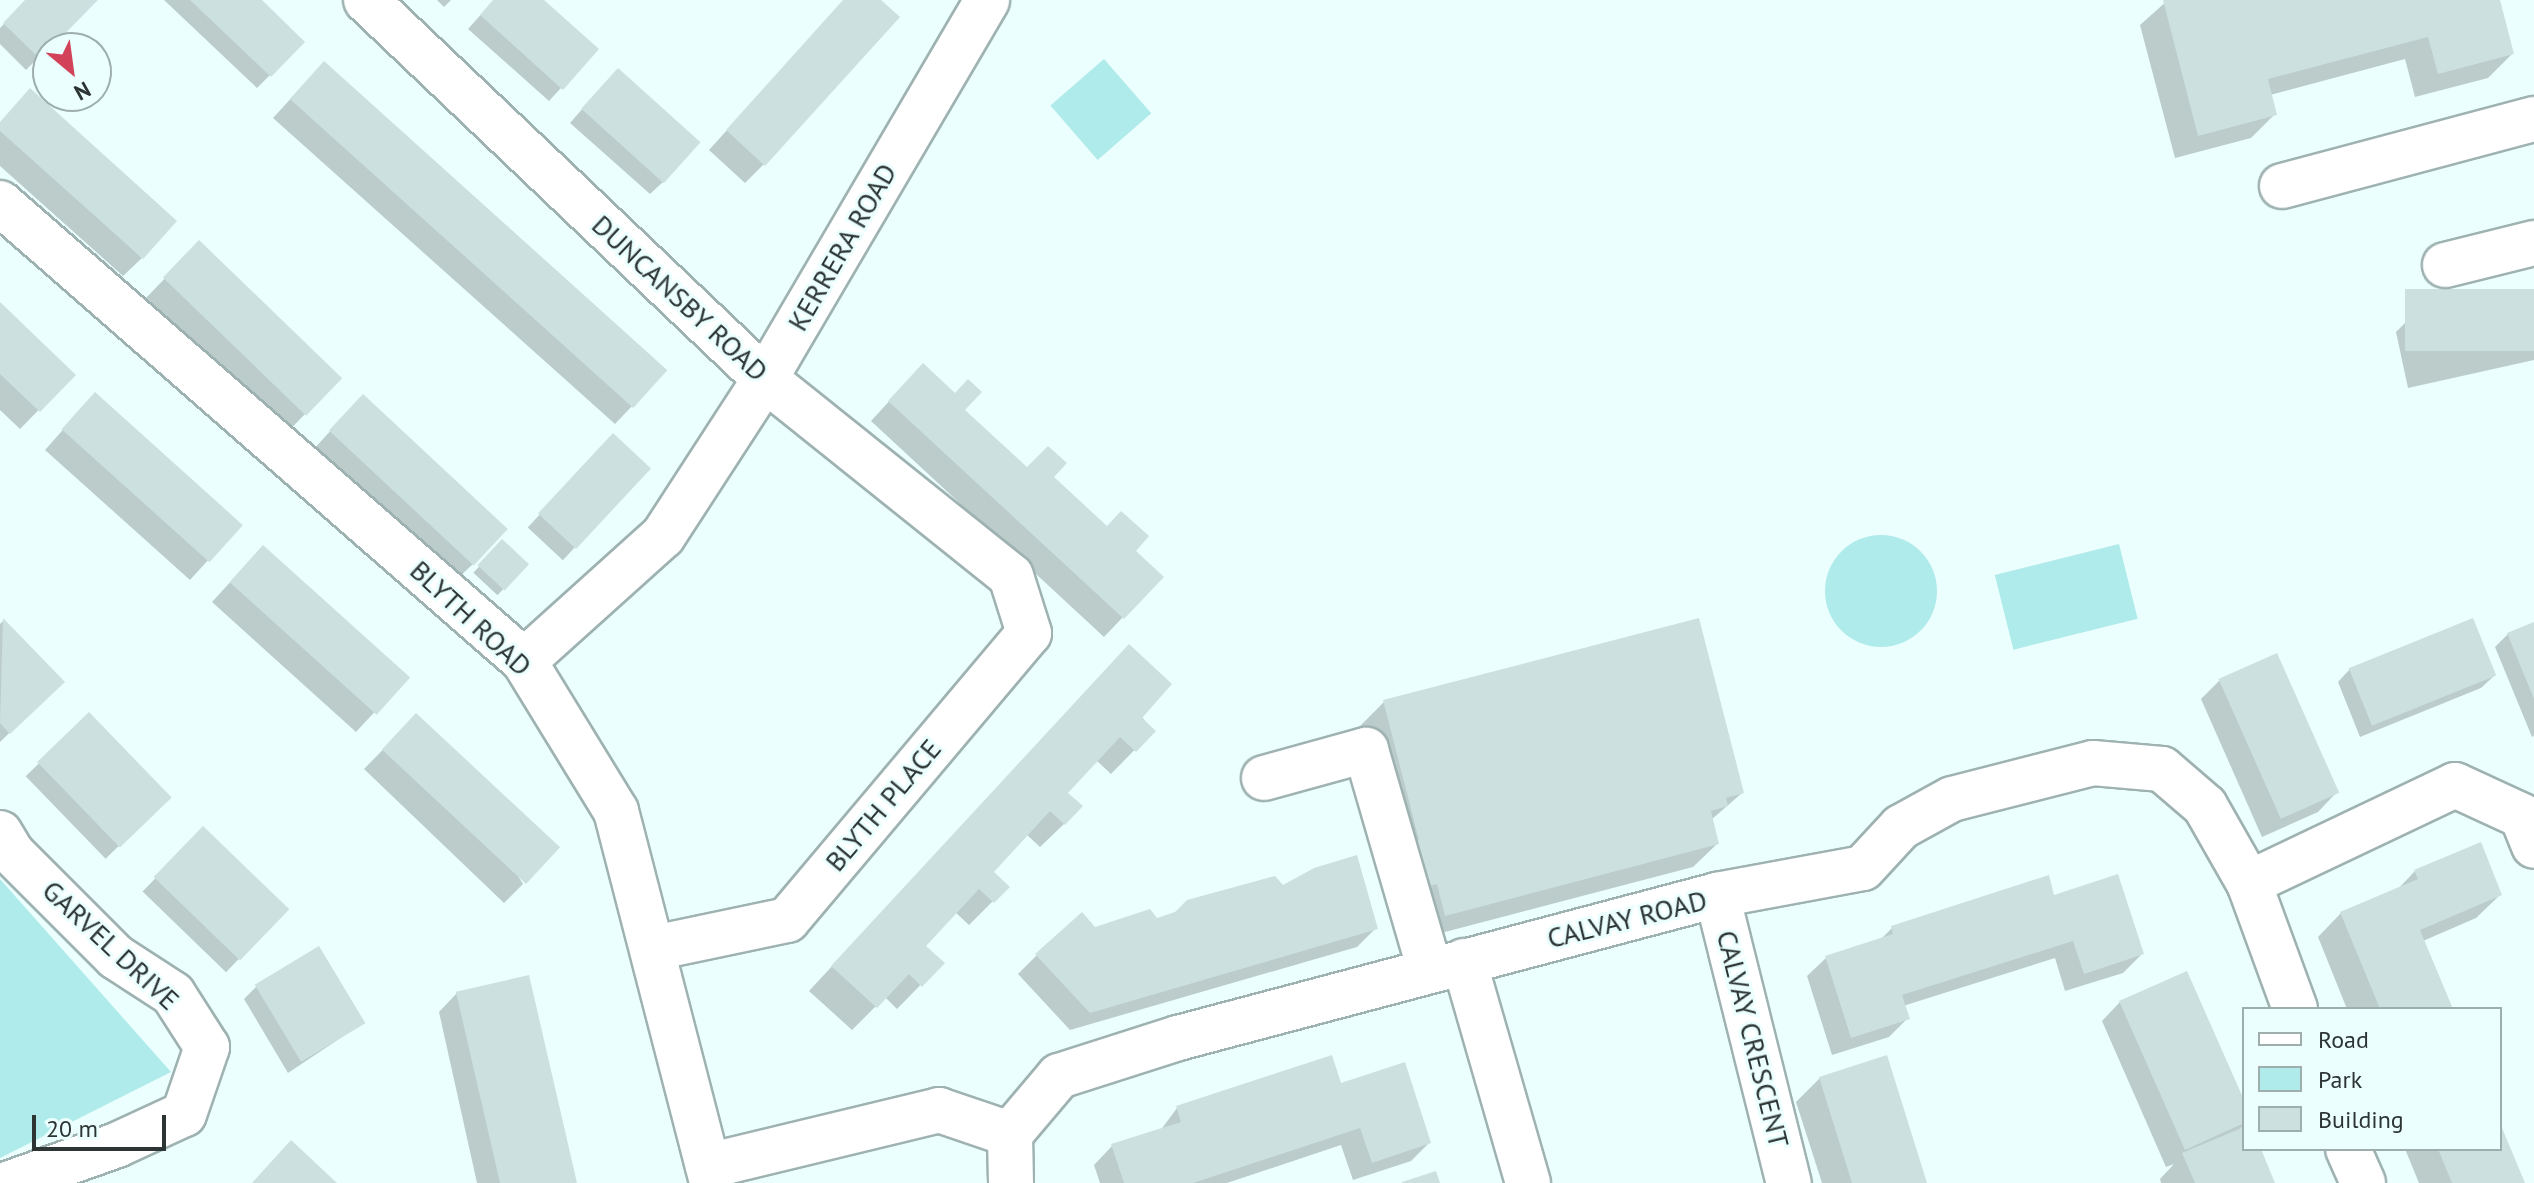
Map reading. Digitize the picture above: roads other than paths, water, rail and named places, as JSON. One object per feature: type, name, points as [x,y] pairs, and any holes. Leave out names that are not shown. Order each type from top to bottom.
[{"type":"street","name":"DUNCANSBY ROAD","points":[[366,0],[765,379],[1011,576]]},
{"type":"street","name":"KERRERA ROAD","points":[[524,661],[663,536],[765,379],[987,0]]},
{"type":"street","points":[[2282,186],[2534,119]]},
{"type":"street","name":"BLYTH ROAD","points":[[0,203],[524,661],[616,811],[654,948],[710,1174]]},
{"type":"street","points":[[2445,265],[2534,243]]},
{"type":"street","name":"BLYTH PLACE","points":[[654,948],[787,920],[1029,633],[1011,576]]},
{"type":"street","points":[[1264,778],[1366,750],[1528,1183]]},
{"type":"street","name":"CALVAY ROAD","points":[[1010,1134],[1059,1076],[1447,965],[1717,895],[1863,868],[1901,827],[1952,799],[2093,763],[2162,769],[2205,806],[2249,883],[2294,1007]]},
{"type":"street","points":[[2249,883],[2455,785],[2522,816],[2534,846]]},
{"type":"street","name":"GARVEL DRIVE","points":[[0,833],[12,853],[116,957],[173,994],[207,1047],[184,1114],[117,1145],[10,1183]]},
{"type":"street","name":"CALVAY CRESCENT","points":[[1717,895],[1789,1183]]},
{"type":"street","points":[[710,1174],[939,1110],[1010,1134],[1011,1183]]},
{"type":"street","points":[[2349,1151],[2363,1183]]}]
